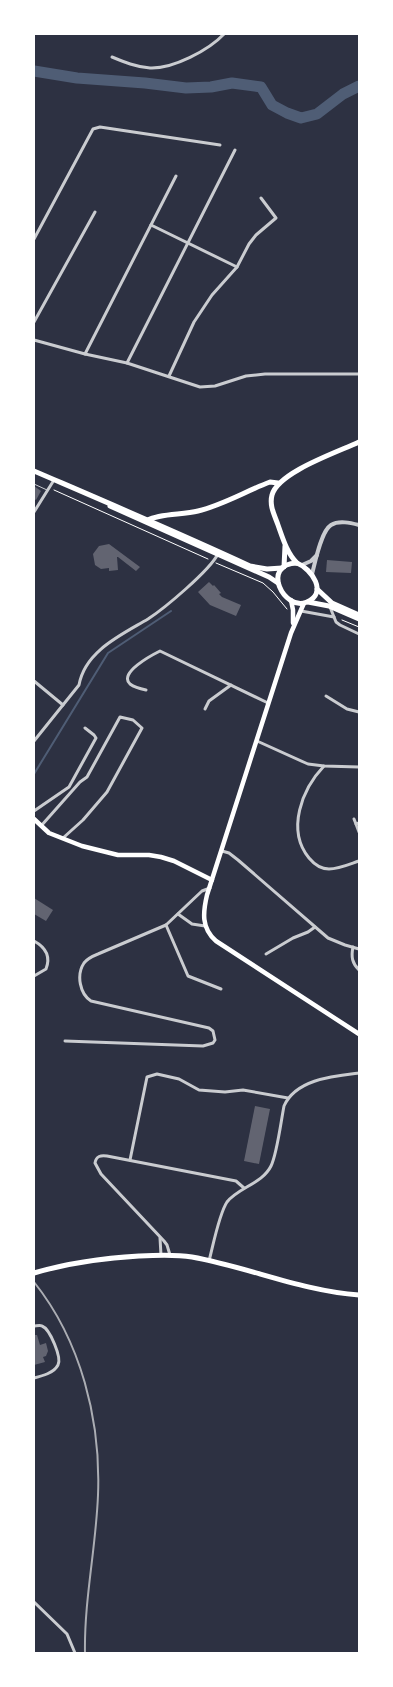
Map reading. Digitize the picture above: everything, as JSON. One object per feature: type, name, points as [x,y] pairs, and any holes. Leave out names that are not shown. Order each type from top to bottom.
[{"type":"main road","points":[[148,520],[158,516],[180,515],[198,511],[266,484],[278,483],[296,471],[359,442]]},
{"type":"main road","points":[[34,471],[148,520],[278,583]]},
{"type":"main road","points":[[278,483],[272,495],[271,504],[284,543],[294,560],[312,574],[316,581],[317,590],[313,597],[306,602],[293,624],[212,880],[204,909],[205,926],[211,937],[225,948],[359,1034]]},
{"type":"main road","points":[[96,498],[118,510],[250,566],[261,569],[283,568]]},
{"type":"main road","points":[[283,568],[284,543]]},
{"type":"main road","points":[[299,564],[290,564],[283,568],[278,575],[278,583],[281,590],[291,600],[297,603],[306,602],[329,606],[359,619]]},
{"type":"main road","points":[[317,590],[332,603],[359,615]]},
{"type":"main road","points":[[291,600],[293,624]]},
{"type":"main road","points":[[34,821],[48,833],[62,838],[118,855],[161,857],[174,861],[212,880]]},
{"type":"main road","points":[[34,1273],[72,1263],[100,1259],[170,1255],[194,1257],[307,1286],[359,1295]]},
{"type":"street","points":[[112,57],[140,67],[152,68],[163,66],[205,49],[224,34]]},
{"type":"street","points":[[34,239],[93,129],[100,128],[220,145]]},
{"type":"street","points":[[127,363],[235,150]]},
{"type":"street","points":[[85,354],[176,176]]},
{"type":"street","points":[[169,376],[194,322],[212,295],[237,267],[256,235],[276,218],[261,198]]},
{"type":"street","points":[[34,322],[95,212]]},
{"type":"street","points":[[151,225],[237,267]]},
{"type":"street","points":[[34,340],[127,363],[200,387],[208,387],[246,376],[265,374],[359,374]]},
{"type":"street","points":[[34,512],[55,480]]},
{"type":"street","points":[[312,574],[326,530],[330,525],[342,522],[359,525]]},
{"type":"street","points":[[34,740],[80,686],[81,676],[96,654],[112,640],[162,609],[214,562],[218,553]]},
{"type":"street","points":[[299,564],[311,560],[317,555]]},
{"type":"street","points":[[329,606],[340,625],[359,634]]},
{"type":"street","points":[[300,611],[334,617]]},
{"type":"street","points":[[146,690],[130,684],[128,676],[133,667],[160,651],[269,703]]},
{"type":"street","points":[[34,682],[63,705]]},
{"type":"street","points":[[205,709],[209,701],[231,685]]},
{"type":"street","points":[[326,696],[347,709],[359,712]]},
{"type":"street","points":[[40,826],[80,782],[87,777],[120,717],[133,720],[142,728],[107,792],[83,820],[62,838]]},
{"type":"street","points":[[34,811],[69,787],[75,779],[96,738],[85,728]]},
{"type":"street","points":[[257,741],[308,764],[359,767]]},
{"type":"street","points":[[324,766],[316,775],[303,799],[298,828],[302,847],[313,862],[320,867],[329,869],[359,861]]},
{"type":"street","points":[[354,819],[358,824],[359,832]]},
{"type":"street","points":[[222,850],[238,860],[328,938],[359,948]]},
{"type":"street","points":[[65,1041],[203,1046],[213,1043],[213,1031],[210,1028],[98,1004],[87,998],[82,991],[81,970],[88,959],[166,925],[202,892],[210,888]]},
{"type":"street","points":[[178,914],[192,924],[205,926]]},
{"type":"street","points":[[166,925],[188,976],[221,989]]},
{"type":"street","points":[[266,954],[315,927]]},
{"type":"street","points":[[34,940],[45,950],[48,959],[46,969],[34,976]]},
{"type":"street","points":[[353,947],[352,959],[359,970]]},
{"type":"street","points":[[209,1262],[228,1201],[262,1177],[272,1164],[284,1106],[288,1098],[301,1088],[317,1081],[359,1073]]},
{"type":"street","points":[[130,1160],[147,1077],[150,1075],[157,1074],[179,1079],[200,1090],[225,1092],[243,1090],[288,1098]]},
{"type":"street","points":[[170,1255],[167,1245],[102,1174],[95,1163],[96,1160],[102,1156],[130,1160],[236,1181],[244,1188]]},
{"type":"street","points":[[159,1237],[161,1255]]},
{"type":"street","points":[[34,1326],[42,1326],[46,1330],[59,1355],[60,1362],[51,1372],[34,1378]]},
{"type":"street","points":[[34,1602],[66,1634],[74,1653]]},
{"type":"lane","points":[[34,484],[49,489]]},
{"type":"path","points":[[49,489],[263,584],[273,592],[287,609],[293,610]]},
{"type":"path","points":[[334,617],[359,627]]},
{"type":"building","points":[[34,486],[41,491],[36,500],[34,499]]},
{"type":"building","points":[[109,544],[140,567],[136,571],[118,557],[118,570],[109,571],[109,568],[101,569],[95,565],[93,554],[99,546]]},
{"type":"building","points":[[327,560],[352,562],[351,573],[326,572]]},
{"type":"building","points":[[209,582],[221,593],[219,594],[222,597],[241,605],[236,616],[210,605],[198,592]]},
{"type":"building","points":[[34,898],[53,910],[46,921],[34,914]]},
{"type":"building","points":[[255,1106],[270,1109],[259,1164],[244,1161]]},
{"type":"building","points":[[34,1335],[37,1335],[40,1345],[46,1343],[48,1351],[46,1356],[43,1357],[45,1362],[34,1365]]},
{"type":"waterway","points":[[34,71],[77,78],[186,88],[211,87],[232,83],[261,87],[272,105],[301,118],[317,114],[343,94],[359,86]]},
{"type":"waterway","points":[[34,774],[108,653],[171,611]]},
{"type":"railway","points":[[34,1282],[50,1305],[76,1356],[85,1382],[96,1438],[98,1495],[86,1613],[85,1653]]}]
